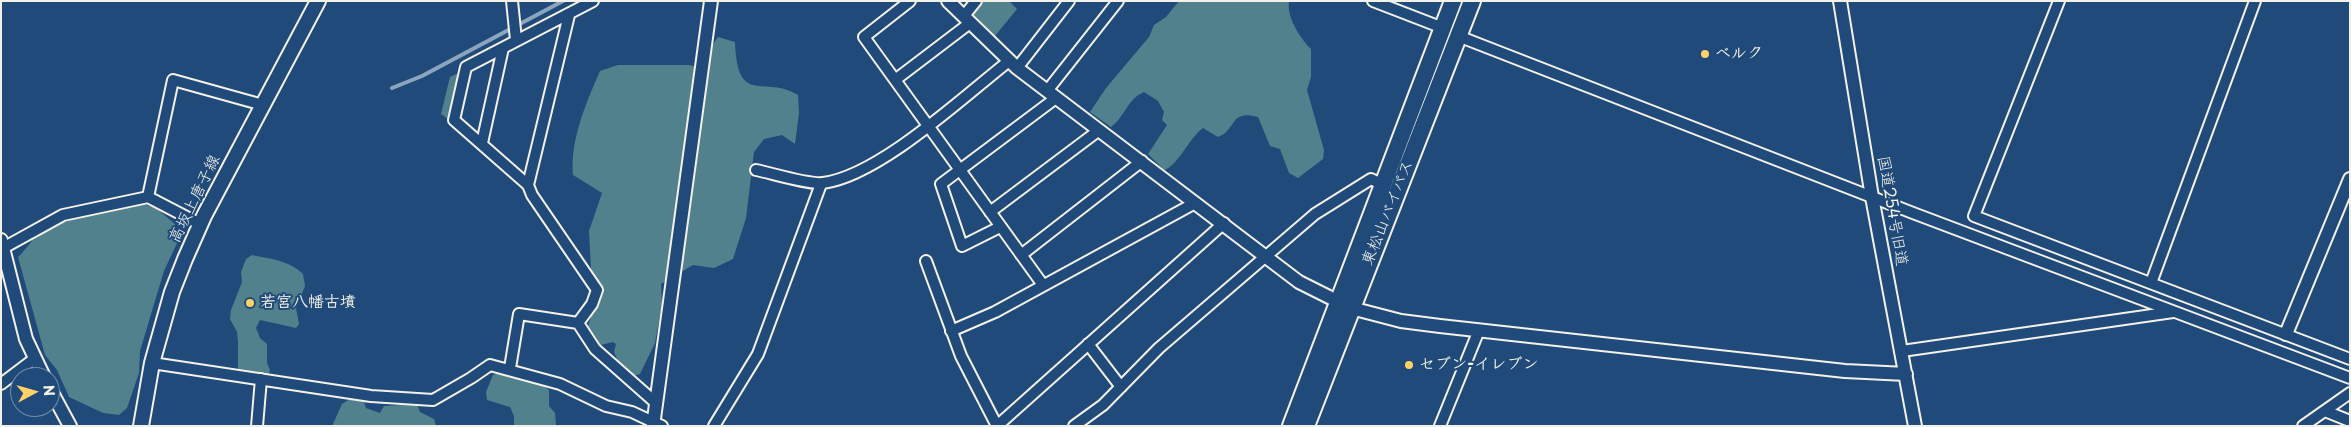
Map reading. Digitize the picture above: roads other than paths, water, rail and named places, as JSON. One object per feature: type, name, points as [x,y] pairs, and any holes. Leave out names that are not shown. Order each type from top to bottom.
[{"type":"highway","name":"東松山バイパス","points":[[1306,426],[1383,185],[1453,1]]},
{"type":"highway","name":"東松山バイパス","points":[[1291,426],[1344,306],[1472,1]]},
{"type":"main road","name":"高坂上唐子線","points":[[141,426],[152,363],[172,292],[200,224],[318,1]]},
{"type":"street","points":[[512,1],[516,40]]},
{"type":"street","points":[[578,323],[592,304],[597,290],[532,195],[528,185],[454,120],[466,67],[516,40],[570,15],[593,1]]},
{"type":"street","points":[[152,363],[370,396],[433,400],[471,378],[490,364],[510,368],[560,384],[606,406],[632,412],[656,424],[656,403],[711,1]]},
{"type":"street","points":[[910,1],[864,37],[1043,286]]},
{"type":"street","points":[[948,1],[1013,65],[1098,131],[1142,161],[1298,282],[1344,306],[1401,321],[1845,371],[1906,374]]},
{"type":"street","points":[[895,80],[967,20],[976,1]]},
{"type":"street","points":[[756,170],[821,184],[846,178],[861,171],[906,142],[927,125],[1013,65],[1069,1]]},
{"type":"street","points":[[1000,227],[962,246],[942,184],[1052,94],[1118,1]]},
{"type":"street","points":[[1373,1],[1443,28]]},
{"type":"street","name":"国道254号旧道","points":[[1840,1],[1872,197],[1915,426]]},
{"type":"street","points":[[2058,1],[1974,216],[2350,359]]},
{"type":"street","points":[[2151,283],[2255,1]]},
{"type":"street","points":[[528,185],[570,15]]},
{"type":"street","points":[[1458,36],[1872,197],[2350,378]]},
{"type":"street","points":[[482,143],[503,48]]},
{"type":"street","points":[[148,197],[173,80],[262,105]]},
{"type":"street","points":[[990,212],[1098,131]]},
{"type":"street","points":[[1021,255],[1142,161]]},
{"type":"street","points":[[1074,426],[1103,405],[1159,348],[1315,214],[1371,179],[1383,185]]},
{"type":"street","points":[[2278,352],[2350,179]]},
{"type":"street","points":[[714,426],[758,354],[821,184]]},
{"type":"street","points":[[38,367],[20,316],[2,244],[63,215],[148,197],[200,224]]},
{"type":"street","points":[[951,330],[995,312],[1195,203]]},
{"type":"street","points":[[926,261],[967,369],[997,426],[1224,223]]},
{"type":"street","points":[[1902,351],[2174,312]]},
{"type":"street","points":[[510,368],[519,314],[578,323],[595,348],[656,403]]},
{"type":"street","points":[[1440,426],[1479,330]]},
{"type":"street","points":[[1088,344],[1121,387]]},
{"type":"street","points":[[1,384],[34,359]]},
{"type":"street","points":[[257,426],[261,379]]},
{"type":"street","points":[[2303,426],[2350,393]]},
{"type":"street","points":[[60,408],[70,426]]},
{"type":"street","points":[[2325,411],[2349,423]]},
{"type":"waterway","points":[[392,88],[422,76],[563,1]]},
{"type":"place","name":"ベルク","points":[[1705,54]]},
{"type":"place","name":"若宮八幡古墳","points":[[250,303]]},
{"type":"place","name":"セブン-イレブン","points":[[1409,365]]}]
